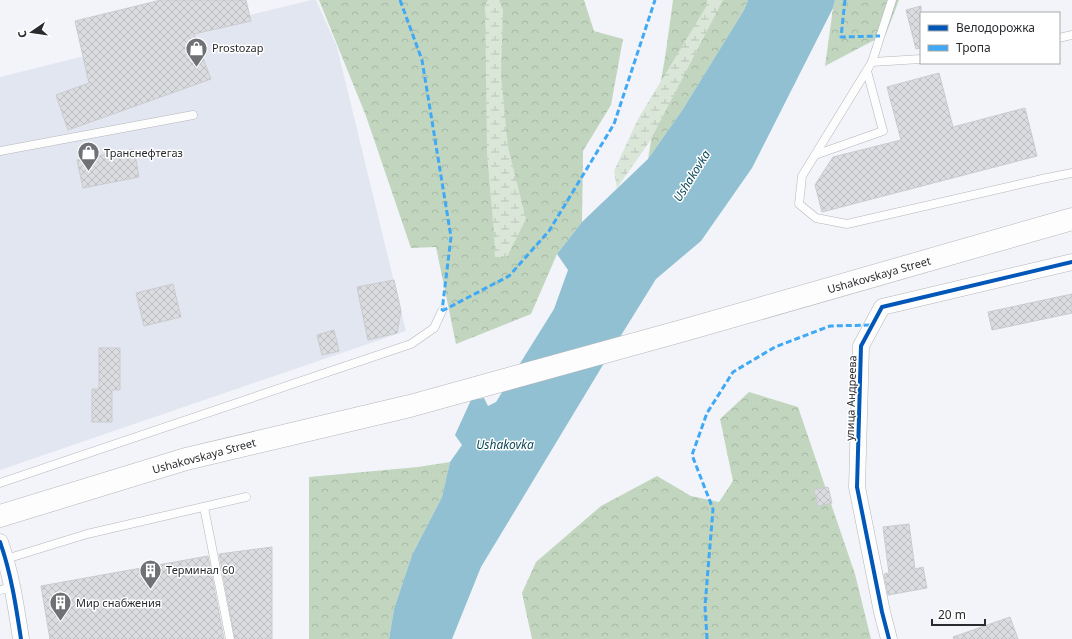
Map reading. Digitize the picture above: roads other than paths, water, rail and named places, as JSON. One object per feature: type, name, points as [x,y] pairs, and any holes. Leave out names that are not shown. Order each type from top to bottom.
[{"type":"main road","name":"Ushakovskaya Street","points":[[0,516],[186,459],[410,406],[685,330],[1072,219]]},
{"type":"street","name":"улица Андреева","points":[[889,639],[882,612],[857,487],[861,346],[882,307],[1072,262]]},
{"type":"street","points":[[0,542],[6,559],[6,588],[17,610],[21,639]]},
{"type":"lane","points":[[892,0],[872,62],[802,176],[799,204],[816,218],[848,224],[1072,173]]},
{"type":"lane","points":[[1060,38],[1072,35]]},
{"type":"lane","points":[[872,62],[920,59]]},
{"type":"lane","points":[[816,155],[883,131],[867,71]]},
{"type":"lane","points":[[0,151],[193,115]]},
{"type":"lane","points":[[0,483],[411,344],[434,328],[442,310]]},
{"type":"lane","points":[[6,559],[87,534],[246,498]]},
{"type":"lane","points":[[204,507],[230,639]]},
{"type":"water","name":"Ushakovka","points":[[748,0],[835,0],[833,8],[752,168],[701,241],[656,279],[481,567],[452,639],[389,639],[394,609],[412,555],[442,497],[450,462],[462,445],[455,435],[471,400],[484,398],[488,406],[496,402],[554,309],[568,270],[557,254],[582,222],[648,159],[683,109],[744,10]]},
{"type":"place","name":"Prostozap","points":[[196,68]]},
{"type":"place","name":"Транснефтегаз","points":[[89,172]]},
{"type":"place","name":"Терминал 60","points":[[151,590]]},
{"type":"place","name":"Мир снабжения","points":[[61,622]]}]
